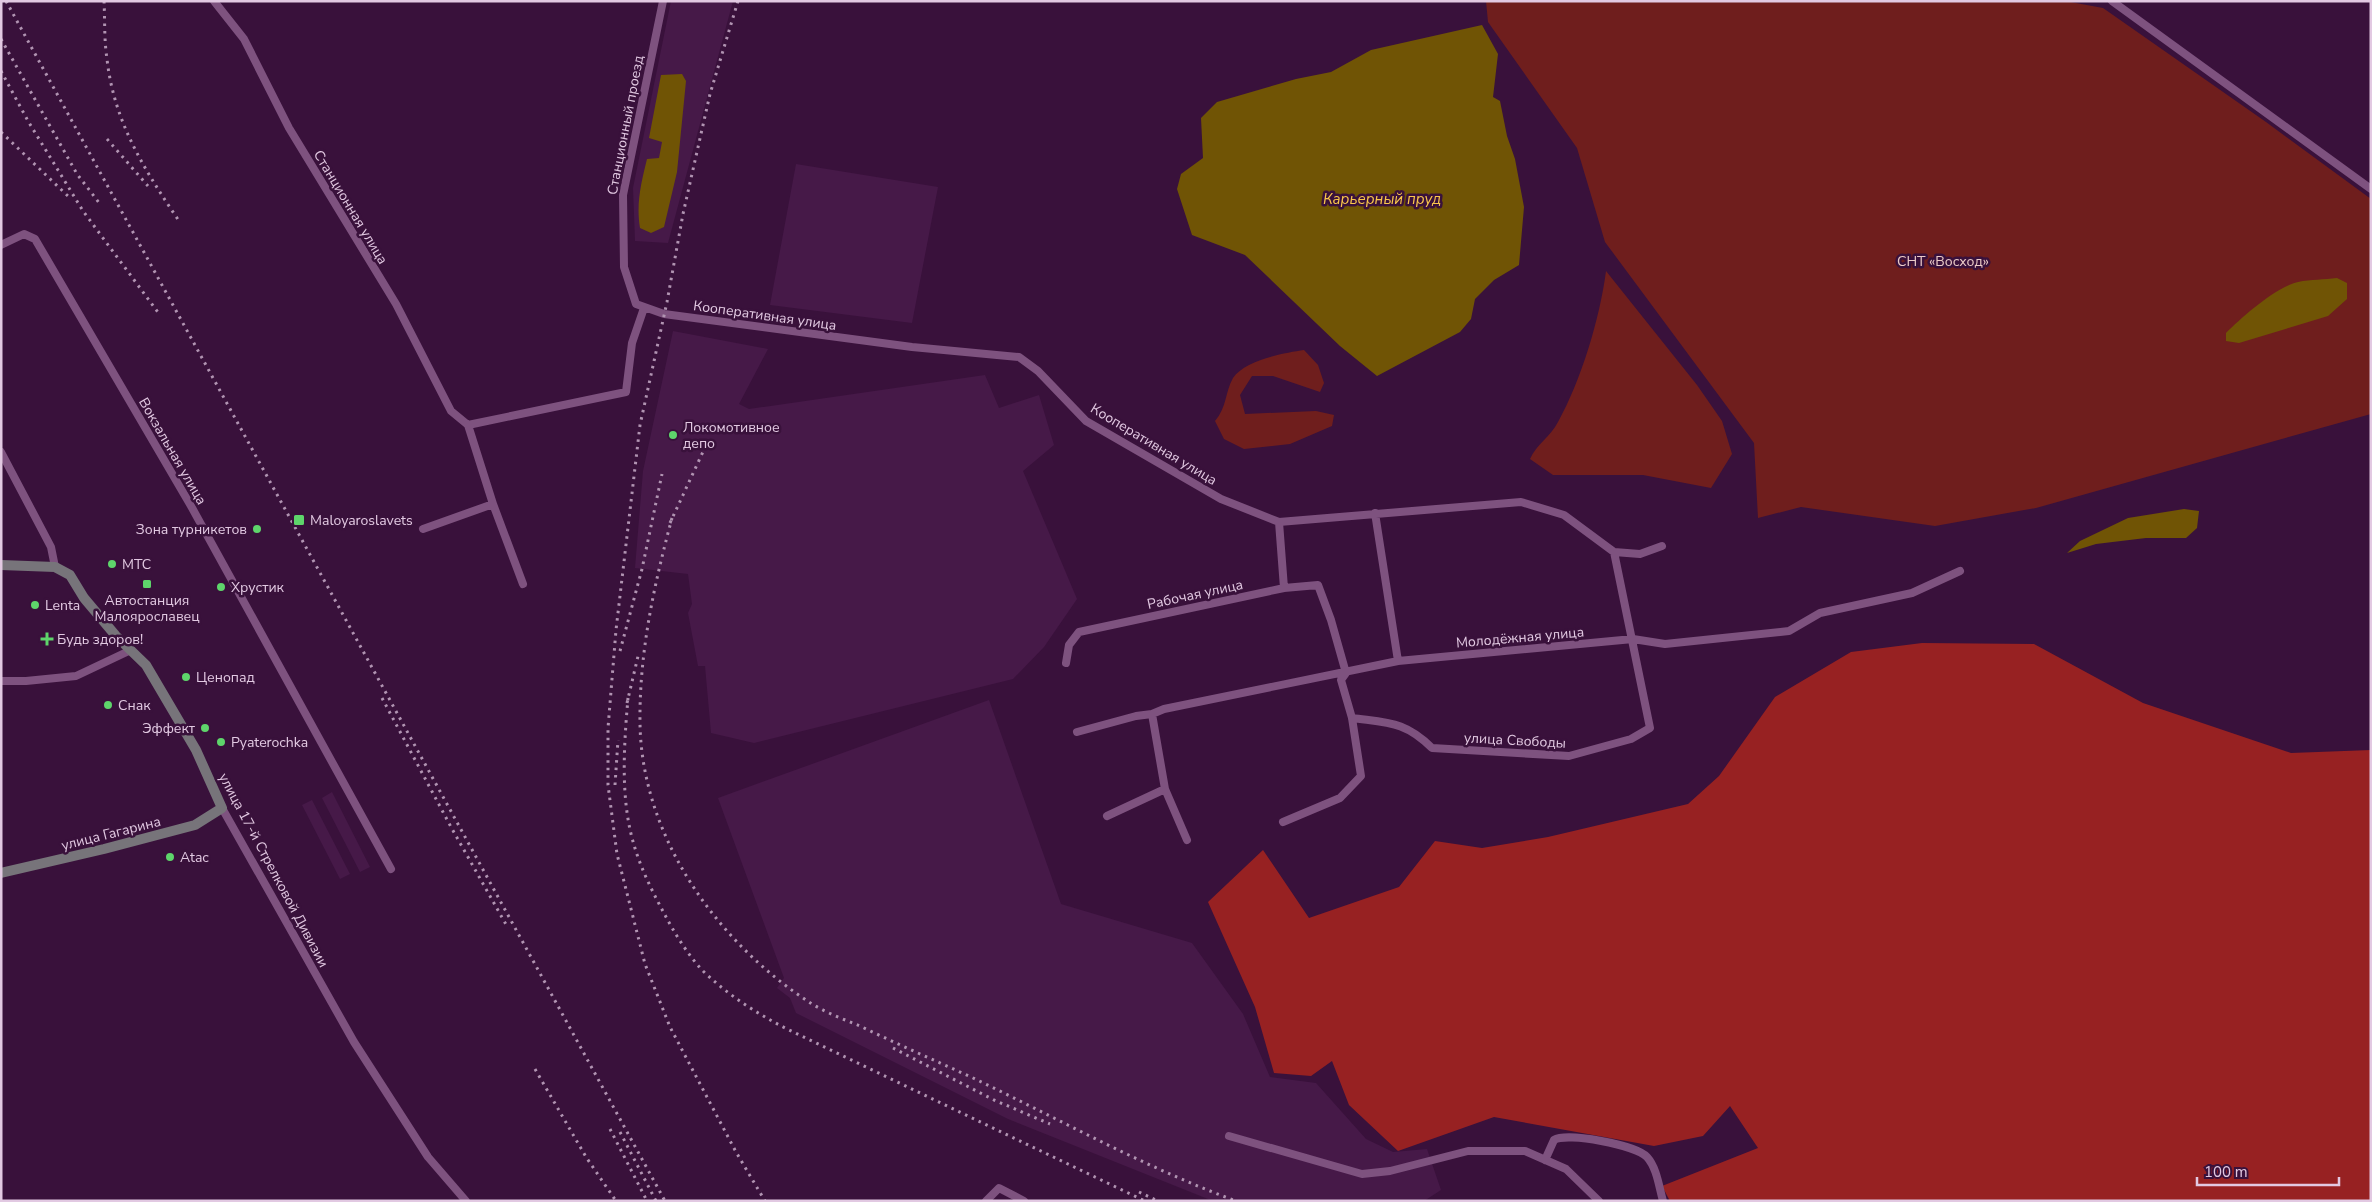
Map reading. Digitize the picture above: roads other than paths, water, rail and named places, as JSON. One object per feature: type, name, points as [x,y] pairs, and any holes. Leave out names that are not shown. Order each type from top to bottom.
[{"type":"main road","points":[[1,565],[55,567]]},
{"type":"main road","name":"улица 17-й Стрелковой Дивизии","points":[[55,567],[70,575],[98,615],[116,636],[146,665],[196,750],[222,808]]},
{"type":"main road","name":"улица Гагарина","points":[[1,872],[104,850],[194,826],[222,808]]},
{"type":"street","name":"Станционная улица","points":[[214,1],[244,40],[289,128],[396,304],[451,410],[468,425]]},
{"type":"street","name":"Станционный проезд","points":[[644,308],[636,304],[632,298],[624,267],[622,195],[663,1]]},
{"type":"street","points":[[2112,1],[2371,189]]},
{"type":"street","name":"Вокзальная улица","points":[[1,245],[24,234],[35,239],[191,506],[391,869]]},
{"type":"street","points":[[523,584],[468,425],[626,392],[632,343],[644,308]]},
{"type":"street","name":"Кооперативная улица","points":[[644,308],[664,314],[912,347],[1019,357],[1038,371],[1086,421],[1221,500],[1279,522],[1521,502],[1564,515],[1614,552]]},
{"type":"street","points":[[1,452],[49,541],[55,567]]},
{"type":"street","points":[[423,529],[494,504]]},
{"type":"street","points":[[1375,513],[1398,661]]},
{"type":"street","points":[[1279,522],[1284,588]]},
{"type":"street","points":[[1633,639],[1614,552],[1640,554],[1662,546]]},
{"type":"street","name":"Молодёжная улица","points":[[1077,732],[1136,716],[1152,714],[1164,709],[1398,661],[1633,639],[1665,644],[1789,631],[1820,613],[1912,593],[1960,571]]},
{"type":"street","name":"Рабочая улица","points":[[1066,664],[1069,645],[1079,632],[1284,588],[1318,585],[1331,620],[1346,673]]},
{"type":"street","name":"улица Свободы","points":[[1352,718],[1402,725],[1419,735],[1432,748],[1569,756],[1632,739],[1650,728],[1633,639]]},
{"type":"street","points":[[1,681],[26,681],[76,676],[131,650]]},
{"type":"street","points":[[1283,822],[1340,798],[1361,776],[1352,718],[1341,680],[1346,673]]},
{"type":"street","points":[[1152,714],[1165,789],[1187,840]]},
{"type":"street","points":[[1107,816],[1165,789]]},
{"type":"street","name":"улица 17-й Стрелковой Дивизии","points":[[222,808],[354,1042],[428,1157],[466,1201]]},
{"type":"street","points":[[1229,1136],[1362,1174],[1390,1171],[1468,1151],[1525,1150],[1566,1169],[1599,1201]]},
{"type":"street","points":[[1545,1160],[1554,1140],[1568,1136],[1640,1151],[1652,1163],[1664,1201]]},
{"type":"street","points":[[986,1201],[999,1188],[1024,1201]]},
{"type":"water","name":"Карьерный пруд","points":[[1482,25],[1498,54],[1493,97],[1500,101],[1507,136],[1515,159],[1524,207],[1519,265],[1494,280],[1475,299],[1471,319],[1460,332],[1377,376],[1340,346],[1245,255],[1192,235],[1177,189],[1181,174],[1203,158],[1201,118],[1217,102],[1296,79],[1331,72],[1371,50]]},
{"type":"water","points":[[682,74],[686,81],[677,172],[664,227],[651,233],[640,228],[639,202],[647,159],[659,158],[662,142],[649,138],[661,75]]},
{"type":"water","points":[[2337,278],[2347,283],[2347,299],[2328,316],[2239,343],[2226,341],[2226,333],[2233,326],[2260,303],[2280,290],[2298,282]]},
{"type":"water","points":[[2184,509],[2199,511],[2197,528],[2186,538],[2146,538],[2096,544],[2067,553],[2080,541],[2128,518]]},
{"type":"railway","points":[[6,1],[665,1201]]},
{"type":"railway","points":[[104,1],[106,52],[116,104],[132,144],[154,183],[179,221]]},
{"type":"railway","points":[[738,1],[710,94],[683,214],[667,302],[640,425],[616,630],[608,728],[608,785],[617,854],[645,964],[670,1027],[736,1152],[765,1201]]},
{"type":"railway","points":[[1,39],[77,174],[100,204]]},
{"type":"railway","points":[[1,71],[28,121],[83,211],[160,315]]},
{"type":"railway","points":[[1,132],[70,198]]},
{"type":"railway","points":[[107,139],[148,186]]},
{"type":"railway","points":[[670,523],[708,441]]},
{"type":"railway","points":[[620,651],[642,569],[662,474]]},
{"type":"railway","points":[[672,518],[659,568],[642,671],[640,724],[644,766],[654,807],[670,846],[691,883],[716,917],[744,949],[775,977],[821,1009],[971,1077],[1135,1158],[1236,1201]]},
{"type":"railway","points":[[627,703],[639,652]]},
{"type":"railway","points":[[382,698],[508,928]]},
{"type":"railway","points":[[628,698],[624,772],[627,809],[634,845],[648,881],[677,937],[703,971],[743,1003],[787,1029],[1145,1201]]},
{"type":"railway","points":[[615,785],[618,740]]},
{"type":"railway","points":[[893,1048],[994,1100],[1050,1124]]},
{"type":"railway","points":[[535,1069],[586,1157],[616,1201]]},
{"type":"railway","points":[[610,1129],[647,1201]]},
{"type":"railway","points":[[620,1132],[656,1201]]},
{"type":"railway","points":[[1139,1192],[1158,1201]]},
{"type":"place","name":"Локомотивное депо","points":[[673,435]]},
{"type":"place","name":"Maloyaroslavets","points":[[299,520]]},
{"type":"place","name":"Зона турникетов","points":[[257,529]]},
{"type":"place","name":"МТС","points":[[112,564]]},
{"type":"place","name":"Автостанция Малоярославец","points":[[147,584]]},
{"type":"place","name":"Хрустик","points":[[221,587]]},
{"type":"place","name":"Lenta","points":[[35,605]]},
{"type":"place","name":"Будь здоров!","points":[[47,639]]},
{"type":"place","name":"Ценопад","points":[[186,677]]},
{"type":"place","name":"Снак","points":[[108,705]]},
{"type":"place","name":"Эффект","points":[[205,728]]},
{"type":"place","name":"Pyaterochka","points":[[221,742]]},
{"type":"place","name":"Atac","points":[[170,857]]},
{"type":"park label","name":"СНТ «Восход»","points":[[1943,261]]}]
